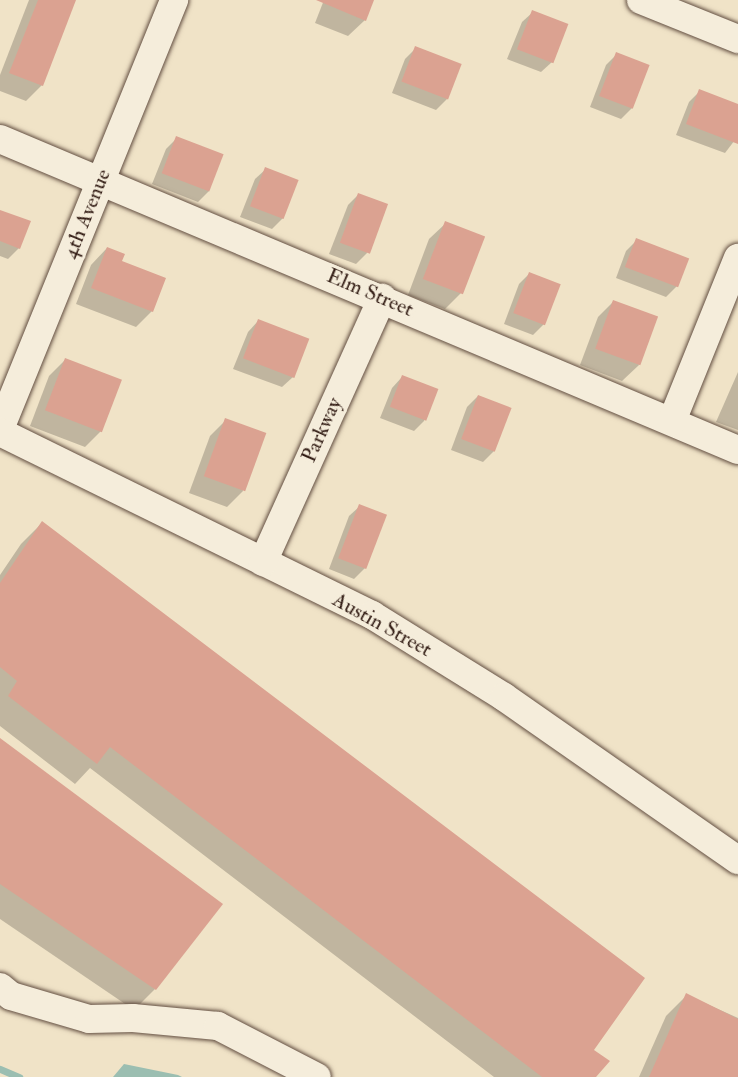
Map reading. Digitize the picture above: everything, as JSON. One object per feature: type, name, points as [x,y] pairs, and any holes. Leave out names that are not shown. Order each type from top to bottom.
[{"type":"street","name":"4th Avenue","points":[[0,430],[174,0]]},
{"type":"street","points":[[641,0],[738,39]]},
{"type":"street","name":"Elm Street","points":[[0,139],[382,298],[738,450]]},
{"type":"street","points":[[672,421],[738,258]]},
{"type":"street","name":"Parkway","points":[[263,562],[382,298]]},
{"type":"street","name":"Austin Street","points":[[0,430],[372,615],[504,697],[738,860]]},
{"type":"street","points":[[0,987],[11,996],[89,1019],[133,1018],[218,1026],[317,1077]]},
{"type":"shaded area","points":[[124,1064],[178,1075],[182,1077],[113,1077]]},
{"type":"building","points":[[38,0],[76,0],[43,86],[9,73]]},
{"type":"building","points":[[316,0],[374,0],[366,21]]},
{"type":"building","points":[[532,10],[568,24],[553,63],[517,49]]},
{"type":"building","points":[[415,46],[462,64],[448,99],[401,81]]},
{"type":"building","points":[[616,52],[650,65],[633,109],[599,96]]},
{"type":"building","points":[[699,89],[738,104],[738,144],[686,124]]},
{"type":"building","points":[[176,136],[224,154],[209,192],[162,173]]},
{"type":"building","points":[[265,167],[299,180],[284,219],[250,206]]},
{"type":"building","points":[[358,193],[388,204],[370,254],[340,243]]},
{"type":"building","points":[[0,210],[31,221],[20,249],[0,241]]},
{"type":"building","points":[[445,221],[485,236],[463,294],[423,279]]},
{"type":"building","points":[[636,238],[689,258],[678,287],[625,267]]},
{"type":"building","points":[[107,247],[125,254],[122,261],[166,278],[153,312],[91,288]]},
{"type":"building","points":[[529,272],[561,284],[545,325],[513,313]]},
{"type":"building","points":[[613,300],[658,316],[640,365],[595,349]]},
{"type":"building","points":[[258,319],[309,339],[294,378],[243,358]]},
{"type":"building","points":[[65,358],[122,380],[102,432],[45,410]]},
{"type":"building","points":[[402,375],[438,389],[426,421],[390,407]]},
{"type":"building","points":[[478,395],[512,408],[495,452],[461,439]]},
{"type":"building","points":[[225,418],[266,433],[245,491],[204,476]]},
{"type":"building","points":[[359,504],[387,515],[366,569],[338,558]]},
{"type":"building","points":[[42,521],[645,978],[594,1050],[610,1061],[596,1077],[542,1077],[110,747],[97,764],[8,696],[17,681],[0,667],[0,583]]},
{"type":"building","points":[[0,738],[223,904],[156,990],[0,884]]},
{"type":"building","points":[[686,993],[738,1019],[738,1077],[649,1077]]},
{"type":"waterway","points":[[0,1069],[19,1077]]}]
